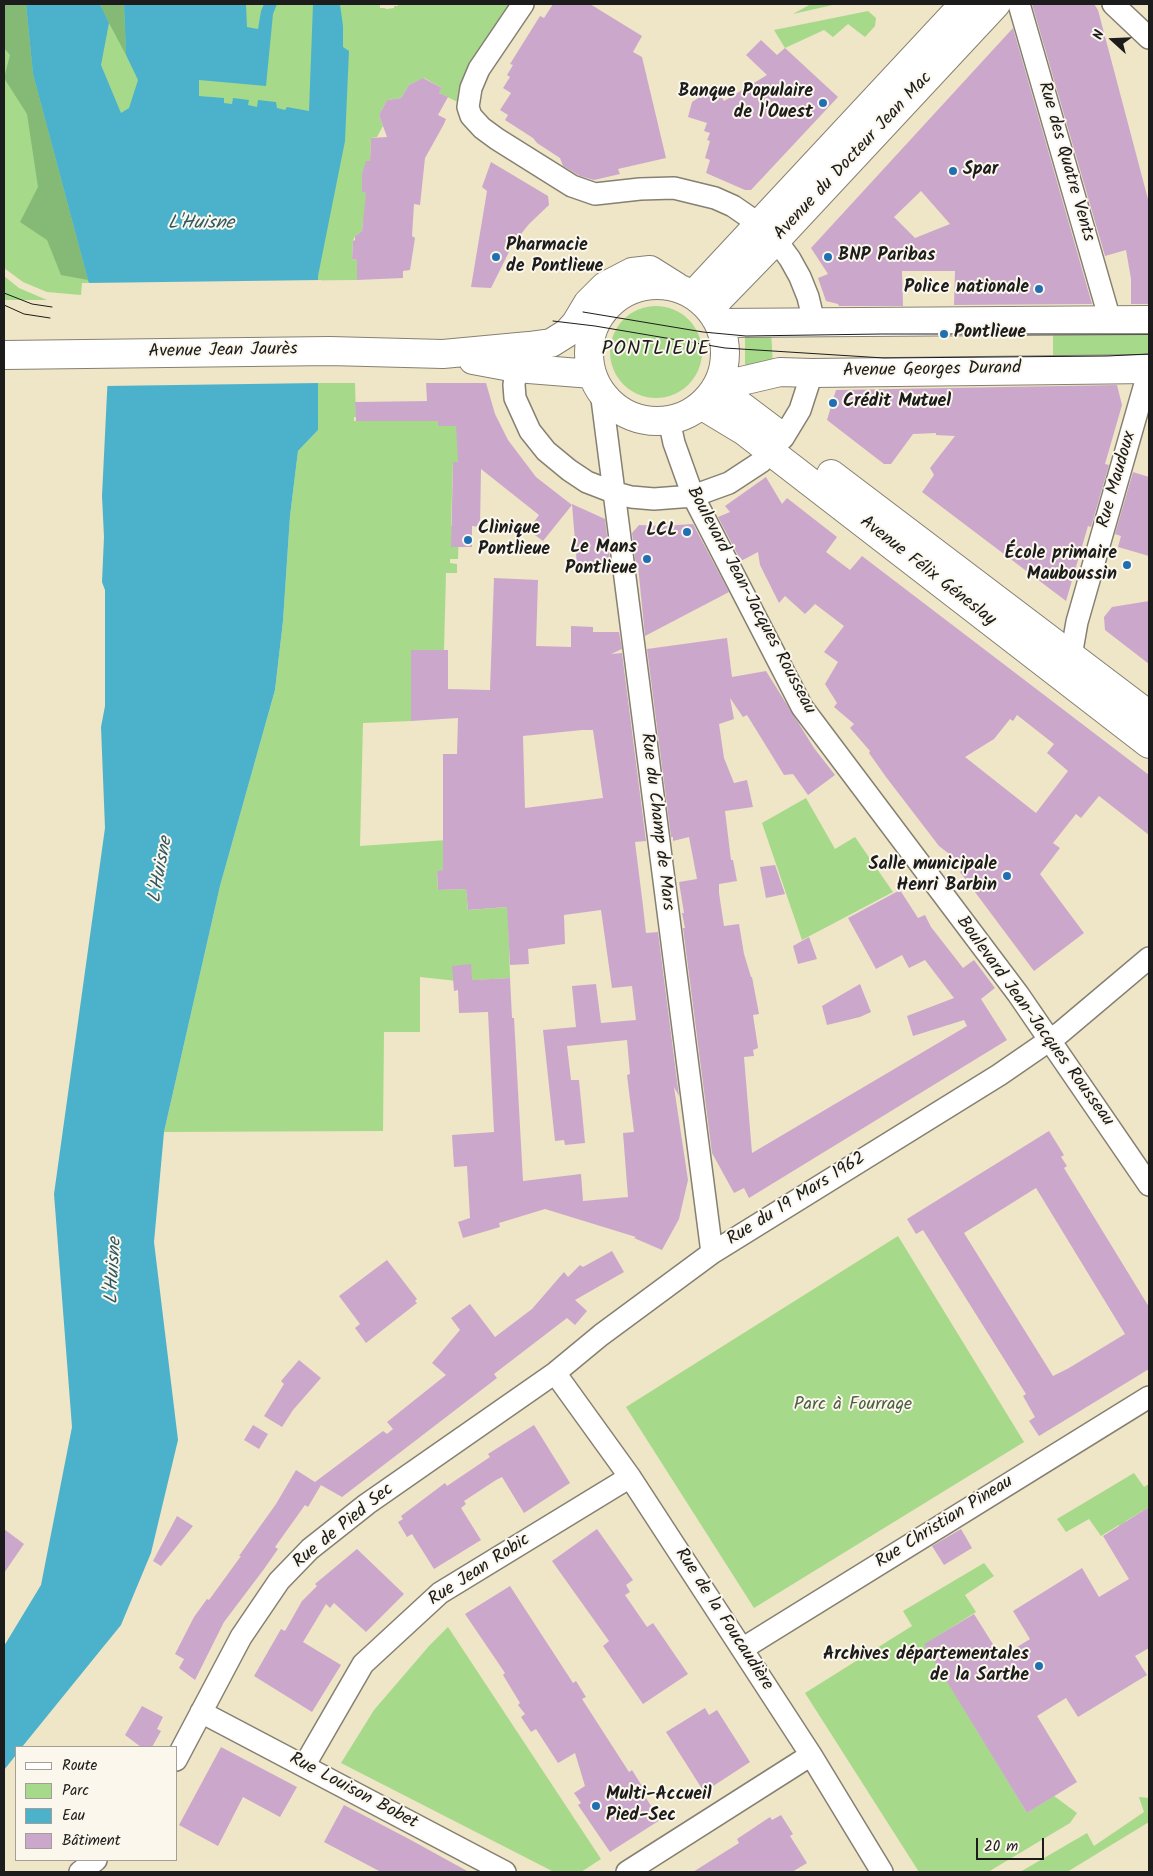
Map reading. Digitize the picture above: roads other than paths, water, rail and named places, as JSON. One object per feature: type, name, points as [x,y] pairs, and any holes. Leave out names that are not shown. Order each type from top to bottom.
[{"type":"main road","name":"Avenue du Docteur Jean Mac","points":[[767,232],[964,4]]},
{"type":"main road","name":"Avenue du Docteur Jean Mac","points":[[699,303],[767,232],[996,4]]},
{"type":"main road","name":"Avenue Jean Jaurès","points":[[4,355],[330,351],[442,354],[551,343],[567,333],[576,323],[588,303],[605,286],[632,272],[650,270],[699,303]]},
{"type":"main road","points":[[699,303],[724,337],[725,360],[721,377],[708,396],[684,416],[669,420],[644,420],[629,415],[615,407],[596,383],[589,351],[591,336],[597,320],[611,302],[624,293],[644,286],[660,284],[699,303],[814,322],[1149,320]]},
{"type":"main road","name":"Avenue Jean Jaurès","points":[[442,354],[596,383]]},
{"type":"main road","name":"Avenue Georges Durand","points":[[708,396],[780,372],[1149,369]]},
{"type":"main road","name":"Avenue Félix Géneslay","points":[[708,396],[777,445],[1065,665],[1149,744]]},
{"type":"main road","name":"Avenue Félix Géneslay","points":[[1065,665],[1149,715]]},
{"type":"street","points":[[523,4],[479,69],[471,88],[468,106],[470,116],[482,128],[572,186],[594,194],[640,189],[674,188],[715,198],[733,206],[767,232],[790,259],[808,297],[814,322]]},
{"type":"street","name":"Rue des Quatre Vents","points":[[1019,4],[1110,320]]},
{"type":"street","points":[[1112,4],[1149,38]]},
{"type":"street","points":[[516,368],[515,398],[530,430],[546,450],[569,470],[587,482],[631,497],[654,499],[693,496],[729,483],[761,462],[777,445],[800,410],[812,373]]},
{"type":"street","name":"Rue Maudoux","points":[[1065,665],[1149,369]]},
{"type":"street","name":"Rue du Champ de Mars","points":[[596,383],[712,1253]]},
{"type":"street","name":"Boulevard Jean-Jacques Rousseau","points":[[669,420],[674,443],[693,496],[802,707],[1018,994],[1149,1185]]},
{"type":"street","name":"Rue du 19 Mars 1962","points":[[555,1373],[712,1253],[999,1075],[1050,1040],[1149,958]]},
{"type":"street","name":"Rue de la Foucaudière","points":[[555,1373],[630,1476],[811,1755],[882,1872]]},
{"type":"street","name":"Rue de Pied Sec","points":[[178,1756],[240,1637],[279,1581],[310,1549],[366,1504],[555,1373]]},
{"type":"street","name":"Rue Christian Pineau","points":[[742,1649],[1149,1397]]},
{"type":"street","name":"Rue Jean Robic","points":[[304,1766],[363,1664],[440,1593],[630,1476]]},
{"type":"street","name":"Rue Louison Bobet","points":[[201,1712],[505,1872]]},
{"type":"street","points":[[627,1872],[811,1755]]},
{"type":"street","points":[[80,1872],[95,1861]]},
{"type":"water","name":"L'Huisne","points":[[26,4],[100,4],[109,23],[101,65],[121,113],[129,108],[138,80],[126,55],[124,4],[246,4],[247,27],[258,29],[264,4],[277,4],[273,14],[266,86],[199,80],[199,96],[224,98],[224,103],[232,104],[233,98],[249,100],[248,105],[257,107],[258,100],[276,102],[277,108],[285,110],[287,107],[309,111],[313,4],[340,4],[343,47],[349,51],[345,141],[318,276],[318,430],[298,451],[290,516],[283,621],[275,690],[220,886],[164,1132],[154,1242],[178,1440],[151,1553],[121,1625],[23,1746],[15,1746],[15,1756],[4,1770],[4,1646],[41,1585],[72,1427],[54,1194],[105,828],[101,727],[105,706],[105,590],[102,582],[104,537],[102,496],[111,311],[92,294],[33,74]]},
{"type":"tram line","points":[[4,293],[32,304],[52,307]]},
{"type":"tram line","points":[[4,305],[24,314],[50,318]]},
{"type":"tram line","points":[[583,312],[703,332],[746,336],[1149,334]]},
{"type":"tram line","points":[[553,321],[595,326],[725,348],[884,358],[1149,354]]},
{"type":"place","name":"Banque Populaire de l'Ouest","points":[[823,103]]},
{"type":"place","name":"Spar","points":[[953,171]]},
{"type":"place","name":"Pharmacie de Pontlieue","points":[[496,257]]},
{"type":"place","name":"BNP Paribas","points":[[828,257]]},
{"type":"place","name":"Police nationale","points":[[1039,289]]},
{"type":"place","name":"Pontlieue","points":[[944,334]]},
{"type":"place","name":"Crédit Mutuel","points":[[833,403]]},
{"type":"place","name":"LCL","points":[[687,532]]},
{"type":"place","name":"Clinique Pontlieue","points":[[468,540]]},
{"type":"place","name":"Le Mans Pontlieue","points":[[647,559]]},
{"type":"place","name":"École primaire Mauboussin","points":[[1127,565]]},
{"type":"place","name":"Salle municipale Henri Barbin","points":[[1007,876]]},
{"type":"place","name":"Archives départementales de la Sarthe","points":[[1039,1666]]},
{"type":"place","name":"Multi-Accueil Pied-Sec","points":[[596,1806]]},
{"type":"district","name":"PONTLIEUE","points":[[656,351]]},
{"type":"park label","name":"Parc à Fourrage","points":[[853,1406]]}]
